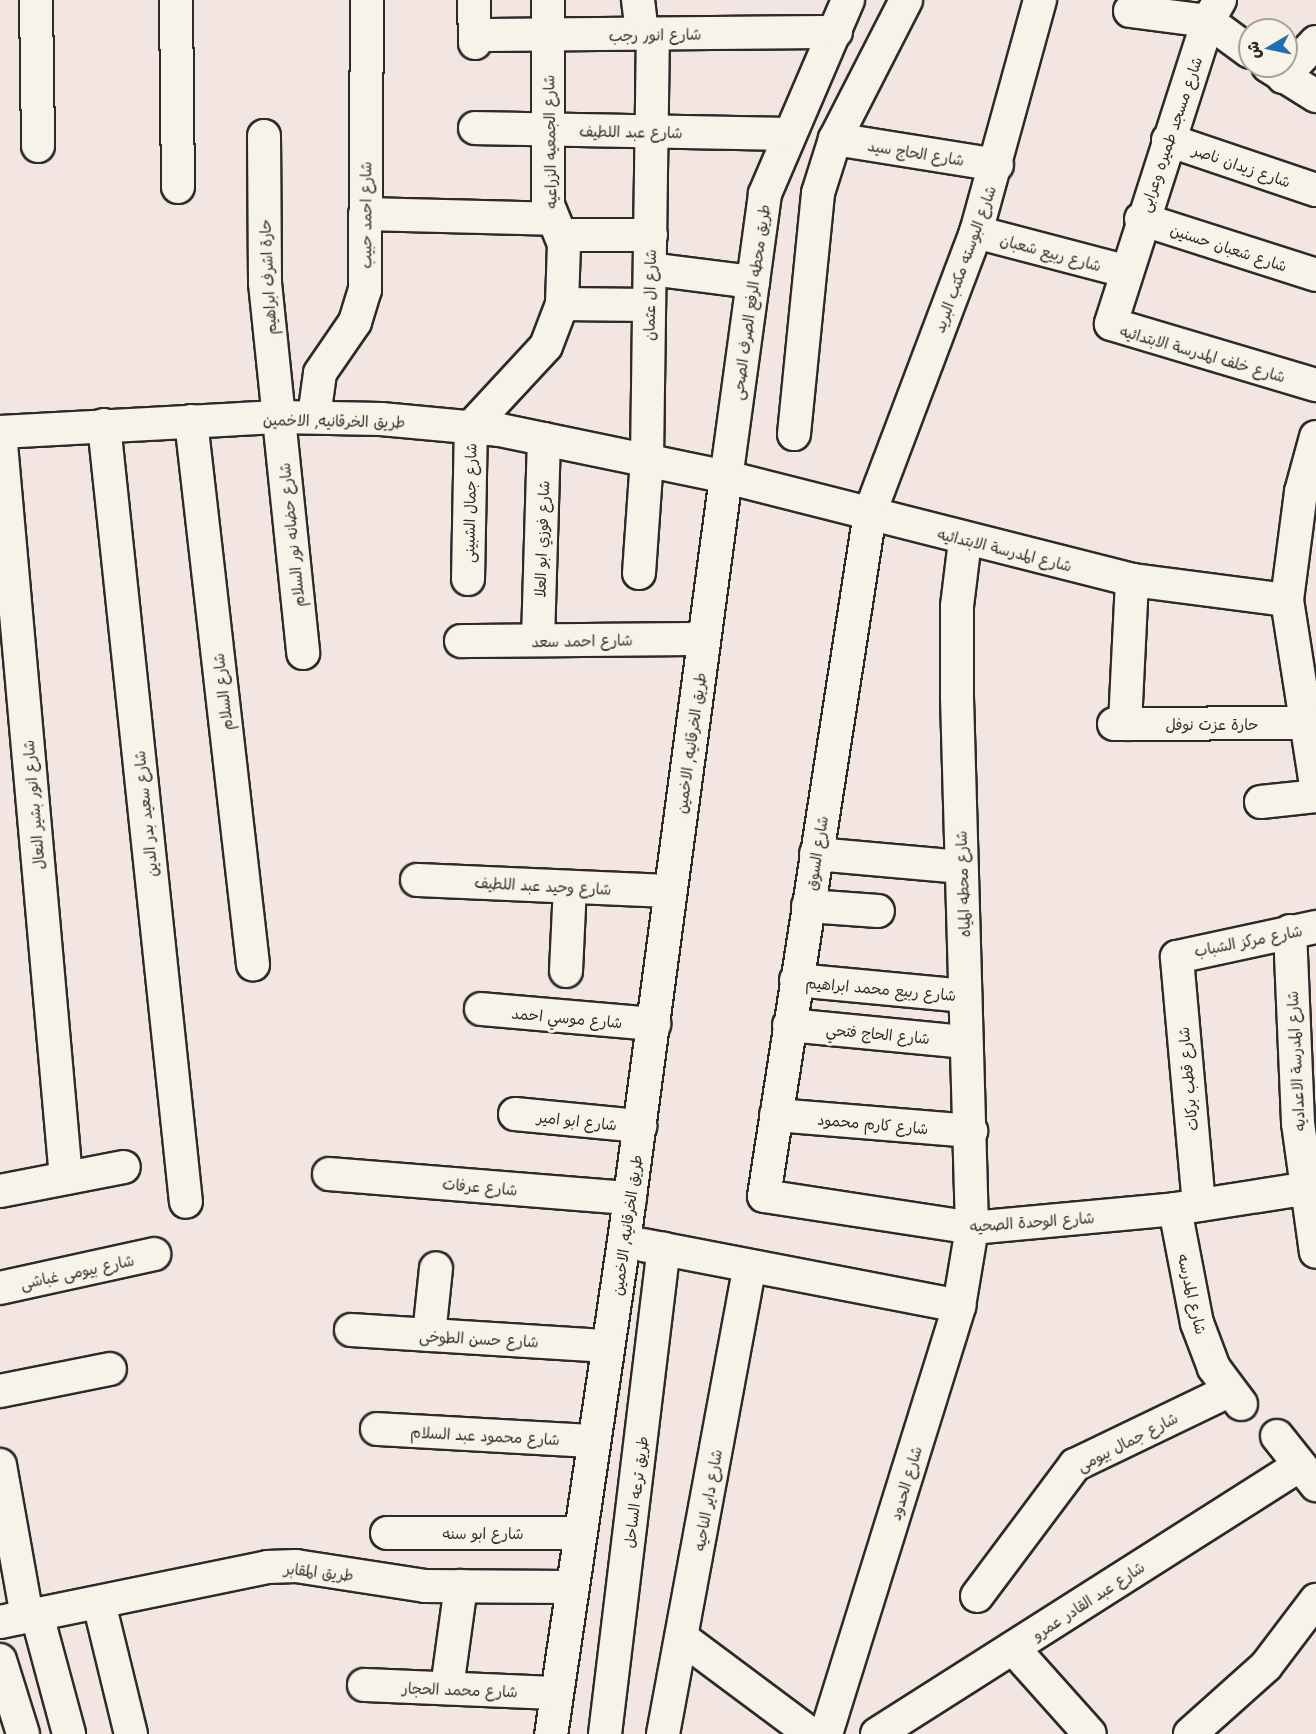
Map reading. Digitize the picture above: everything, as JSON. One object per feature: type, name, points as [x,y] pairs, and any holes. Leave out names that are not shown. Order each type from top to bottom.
[{"type":"street","points":[[36,0],[38,146]]},
{"type":"street","points":[[176,0],[178,187]]},
{"type":"street","name":"شارع احمد حبيب","points":[[314,417],[320,373],[362,307],[367,0]]},
{"type":"street","name":"شارع انور رجب","points":[[474,0],[475,39],[548,35],[836,32]]},
{"type":"street","name":"شارع الجمعيه الزراعيه","points":[[471,427],[546,346],[562,304],[547,130],[548,0]]},
{"type":"street","name":"شارع ال عثمان","points":[[638,0],[648,34],[654,131],[647,459],[639,573]]},
{"type":"street","name":"طريق محطه الرفع الصرف الصحى","points":[[726,477],[765,194],[788,134],[836,32],[848,0]]},
{"type":"street","points":[[794,434],[818,193],[835,139],[906,0]]},
{"type":"street","name":"شارع البوسته مكتب البريد","points":[[870,513],[976,232],[997,165],[1040,0]]},
{"type":"street","points":[[1130,11],[1214,11],[1238,38]]},
{"type":"street","name":"شارع مسجد طميره وعرابى","points":[[1125,271],[1214,11]]},
{"type":"street","points":[[1298,56],[1316,42]]},
{"type":"street","points":[[1286,78],[1316,96]]},
{"type":"street","name":"شارع عبد اللطيف","points":[[475,128],[788,134]]},
{"type":"street","name":"حارة اشرف ابراهيم","points":[[264,136],[265,283],[278,417]]},
{"type":"street","name":"شارع الحاج سيد","points":[[835,139],[997,165]]},
{"type":"street","name":"شارع زيدان ناصر","points":[[1168,140],[1316,190]]},
{"type":"street","points":[[365,214],[651,235]]},
{"type":"street","name":"شارع شعبان حسنين","points":[[1141,219],[1316,275]]},
{"type":"street","name":"شارع ربيع شعبان","points":[[976,232],[1125,271]]},
{"type":"street","points":[[650,269],[753,282]]},
{"type":"street","name":"شارع خلف المدرسة الابتدائيه","points":[[1125,271],[1113,327],[1316,385]]},
{"type":"street","points":[[562,304],[649,305]]},
{"type":"street","name":"شارع حضانه نور السلام","points":[[278,417],[303,653]]},
{"type":"street","name":"طريق الخرقانيه, الاخمين","points":[[0,432],[104,425],[314,417],[471,427],[647,459],[726,477],[669,891],[654,1024],[630,1198],[551,1734]]},
{"type":"street","name":"شارع السلام","points":[[191,421],[254,964]]},
{"type":"street","name":"شارع سعيد بدر الدين","points":[[104,425],[186,1202]]},
{"type":"street","name":"شارع جمال الشبينى","points":[[468,579],[471,427]]},
{"type":"street","name":"شارع انور بشير النعال","points":[[0,432],[66,1178]]},
{"type":"street","name":"شارع فوزي ابو العلا","points":[[537,640],[544,439]]},
{"type":"street","points":[[1314,448],[1287,600],[1304,634],[1316,784]]},
{"type":"street","name":"شارع المدرسة الابتدائيه","points":[[726,477],[870,513],[965,541],[1132,580],[1287,600]]},
{"type":"street","name":"شارع السوق","points":[[764,1193],[870,513]]},
{"type":"street","name":"شارع محطه المياه","points":[[965,541],[957,617],[961,867],[971,1131],[972,1228]]},
{"type":"street","name":"حارة عزت نوفل","points":[[1132,580],[1120,724],[1313,743]]},
{"type":"street","name":"شارع احمد سعد","points":[[461,641],[704,639]]},
{"type":"street","points":[[1261,801],[1316,796]]},
{"type":"street","points":[[816,854],[961,867]]},
{"type":"street","name":"شارع وحيد عبد اللطيف","points":[[417,880],[669,891]]},
{"type":"street","points":[[566,971],[570,887]]},
{"type":"street","points":[[808,906],[878,911]]},
{"type":"street","name":"شارع مركز الشباب","points":[[1180,953],[1303,929]]},
{"type":"street","name":"شارع المدرسة الاعداديه","points":[[1303,929],[1307,1122],[1316,1252]]},
{"type":"street","name":"شارع قطب بركات","points":[[1180,953],[1176,962],[1187,1207]]},
{"type":"street","name":"شارع ربيع محمد ابراهيم","points":[[796,980],[965,996]]},
{"type":"street","name":"شارع موسي احمد","points":[[481,1009],[654,1024]]},
{"type":"street","name":"شارع الحاج فتحي","points":[[789,1025],[966,1042]]},
{"type":"street","name":"شارع ابو امير","points":[[515,1114],[640,1126]]},
{"type":"street","name":"شارع كارم محمود","points":[[776,1115],[971,1131]]},
{"type":"street","points":[[0,1191],[124,1167]]},
{"type":"street","name":"شارع عرفات","points":[[329,1173],[630,1198]]},
{"type":"street","name":"شارع الوحدة الصحيه","points":[[764,1193],[768,1200],[972,1228],[1187,1207],[1310,1188]]},
{"type":"street","name":"شارع المدرسه","points":[[1187,1207],[1197,1323],[1235,1398]]},
{"type":"street","name":"شارع الحدود","points":[[826,1734],[959,1306],[972,1228]]},
{"type":"street","points":[[624,1241],[959,1306]]},
{"type":"street","name":"طريق ترعه الساحل","points":[[605,1734],[664,1249]]},
{"type":"street","name":"شارع بيومى غباشى","points":[[0,1288],[154,1254]]},
{"type":"street","name":"شارع داير الناحيه","points":[[663,1734],[750,1266]]},
{"type":"street","points":[[429,1335],[436,1268]]},
{"type":"street","name":"شارع حسن الطوخى","points":[[351,1330],[608,1346]]},
{"type":"street","points":[[0,1391],[110,1369]]},
{"type":"street","name":"شارع جمال بيومى","points":[[977,1596],[1075,1465],[1235,1398]]},
{"type":"street","name":"شارع محمود عبد السلام","points":[[377,1429],[593,1441]]},
{"type":"street","points":[[1277,1436],[1308,1475]]},
{"type":"street","points":[[0,1465],[21,1618],[69,1734]]},
{"type":"street","name":"شارع عبد القادر عمرو","points":[[877,1734],[1013,1648],[1308,1475]]},
{"type":"street","name":"شارع ابو سنه","points":[[387,1533],[579,1533]]},
{"type":"street","name":"طريق المقابر","points":[[21,1618],[99,1603],[238,1570],[276,1566],[461,1586],[571,1587]]},
{"type":"street","points":[[447,1688],[461,1586]]},
{"type":"street","points":[[1190,1734],[1266,1666],[1316,1600]]},
{"type":"street","points":[[99,1603],[131,1734]]},
{"type":"street","points":[[682,1638],[811,1734]]},
{"type":"street","points":[[1013,1648],[1090,1734]]},
{"type":"street","points":[[0,1660],[23,1734]]},
{"type":"street","name":"شارع محمد الحجار","points":[[364,1685],[556,1693]]}]
